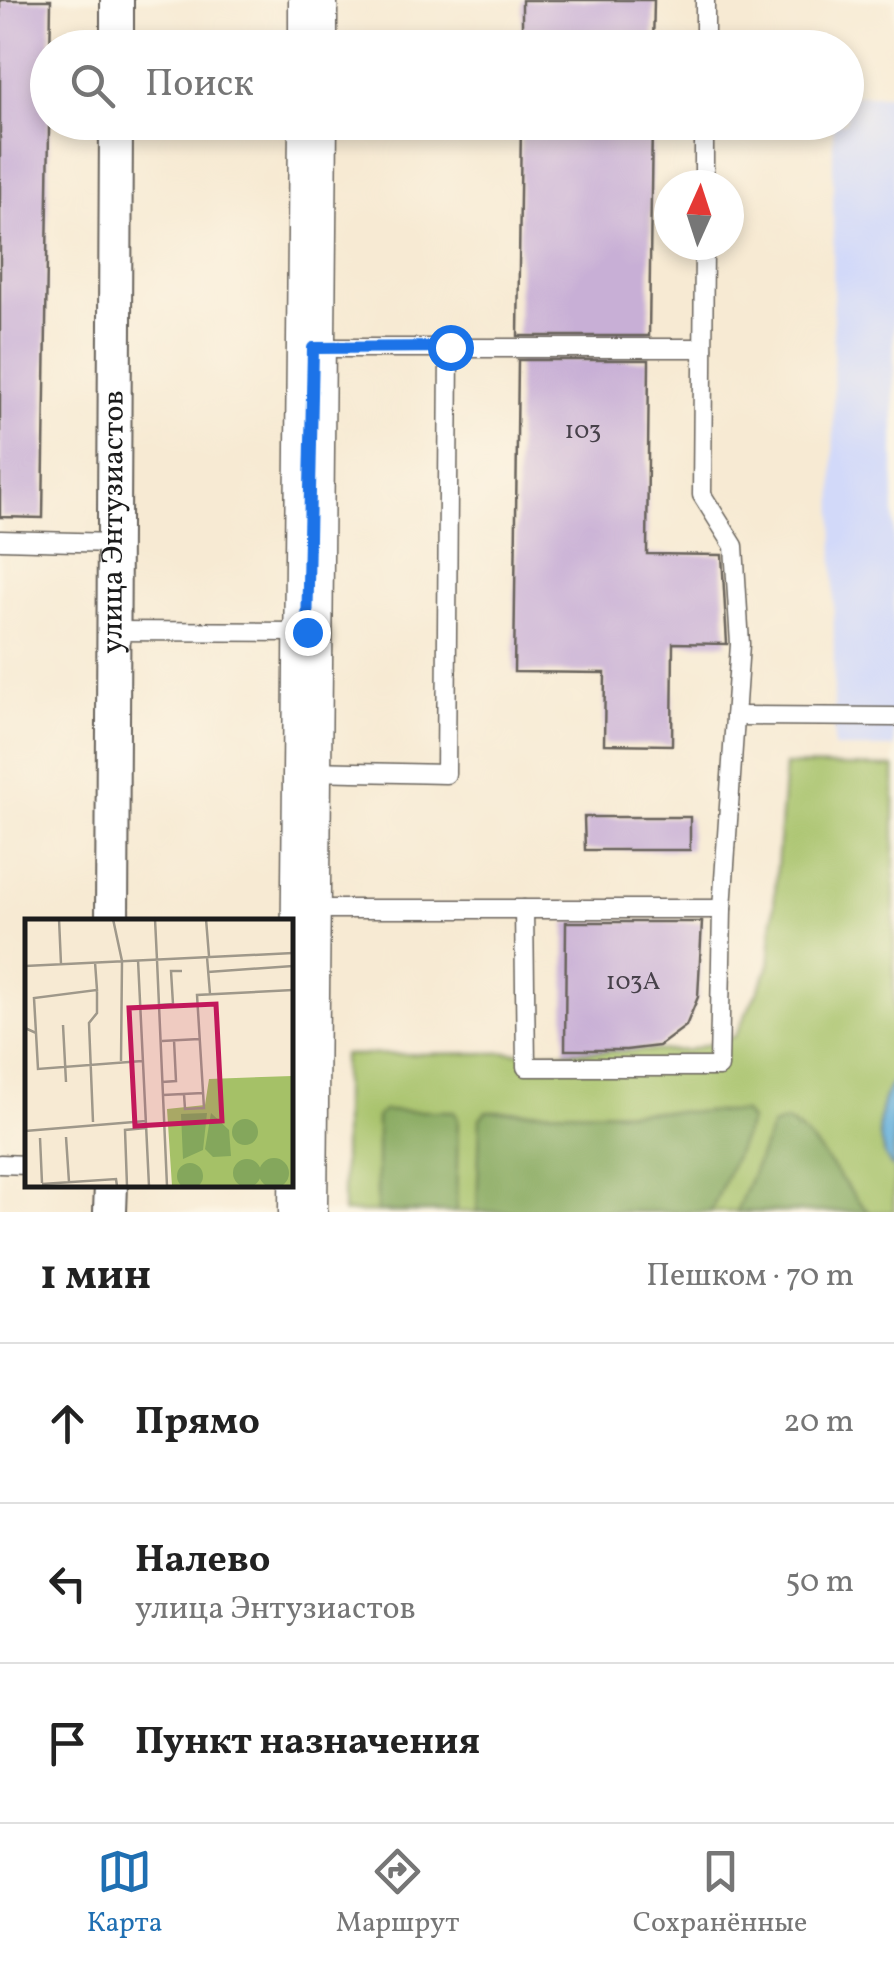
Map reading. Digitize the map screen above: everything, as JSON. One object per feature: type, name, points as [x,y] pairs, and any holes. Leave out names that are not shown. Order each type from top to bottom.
[{"type":"main road","points":[[312,0],[312,30]]},
{"type":"main road","points":[[303,1212],[313,140]]},
{"type":"street","points":[[117,0],[117,30]]},
{"type":"street","name":"улица Энтузиастов","points":[[112,919],[116,140]]},
{"type":"lane","points":[[705,0],[705,30]]},
{"type":"lane","points":[[704,140],[704,170]]},
{"type":"lane","points":[[524,909],[526,1066],[719,1068],[722,908],[740,644],[734,546],[702,495],[704,260]]},
{"type":"lane","points":[[306,771],[446,774],[450,347]]},
{"type":"lane","points":[[313,348],[703,348]]},
{"type":"lane","points":[[0,540],[114,543]]},
{"type":"lane","points":[[114,631],[307,632]]},
{"type":"lane","points":[[735,716],[894,717]]},
{"type":"lane","points":[[304,909],[722,908]]},
{"type":"lane","points":[[0,1164],[25,1165]]},
{"type":"shaded area","points":[[864,95],[894,95],[894,748],[834,748],[833,140],[864,140]]},
{"type":"green space","points":[[785,765],[894,767],[894,1212],[343,1212],[343,1055],[689,1050],[735,1036],[769,968]]},
{"type":"green space","points":[[383,1111],[454,1111],[458,1119],[456,1212],[377,1212],[377,1116]]},
{"type":"green space","points":[[486,1111],[744,1112],[750,1121],[711,1212],[477,1212],[480,1118]]},
{"type":"green space","points":[[785,1121],[806,1136],[869,1212],[736,1212],[772,1126]]},
{"type":"water","points":[[894,1079],[894,1170],[883,1148],[879,1124],[883,1101]]},
{"type":"building","points":[[0,0],[51,0],[51,30],[30,30],[30,140],[49,140],[43,518],[0,517]]},
{"type":"building","points":[[522,0],[654,0],[653,30],[522,30]]},
{"type":"building","points":[[521,140],[652,140],[649,336],[518,336]]},
{"type":"building","points":[[518,360],[649,360],[647,554],[722,555],[727,644],[673,643],[672,745],[604,744],[605,673],[514,672]]},
{"type":"building","points":[[584,817],[690,817],[690,850],[585,850]]},
{"type":"building","points":[[566,922],[702,922],[698,997],[686,1026],[659,1046],[565,1050]]},
{"type":"route","points":[[307,632],[313,348],[450,347]]}]
